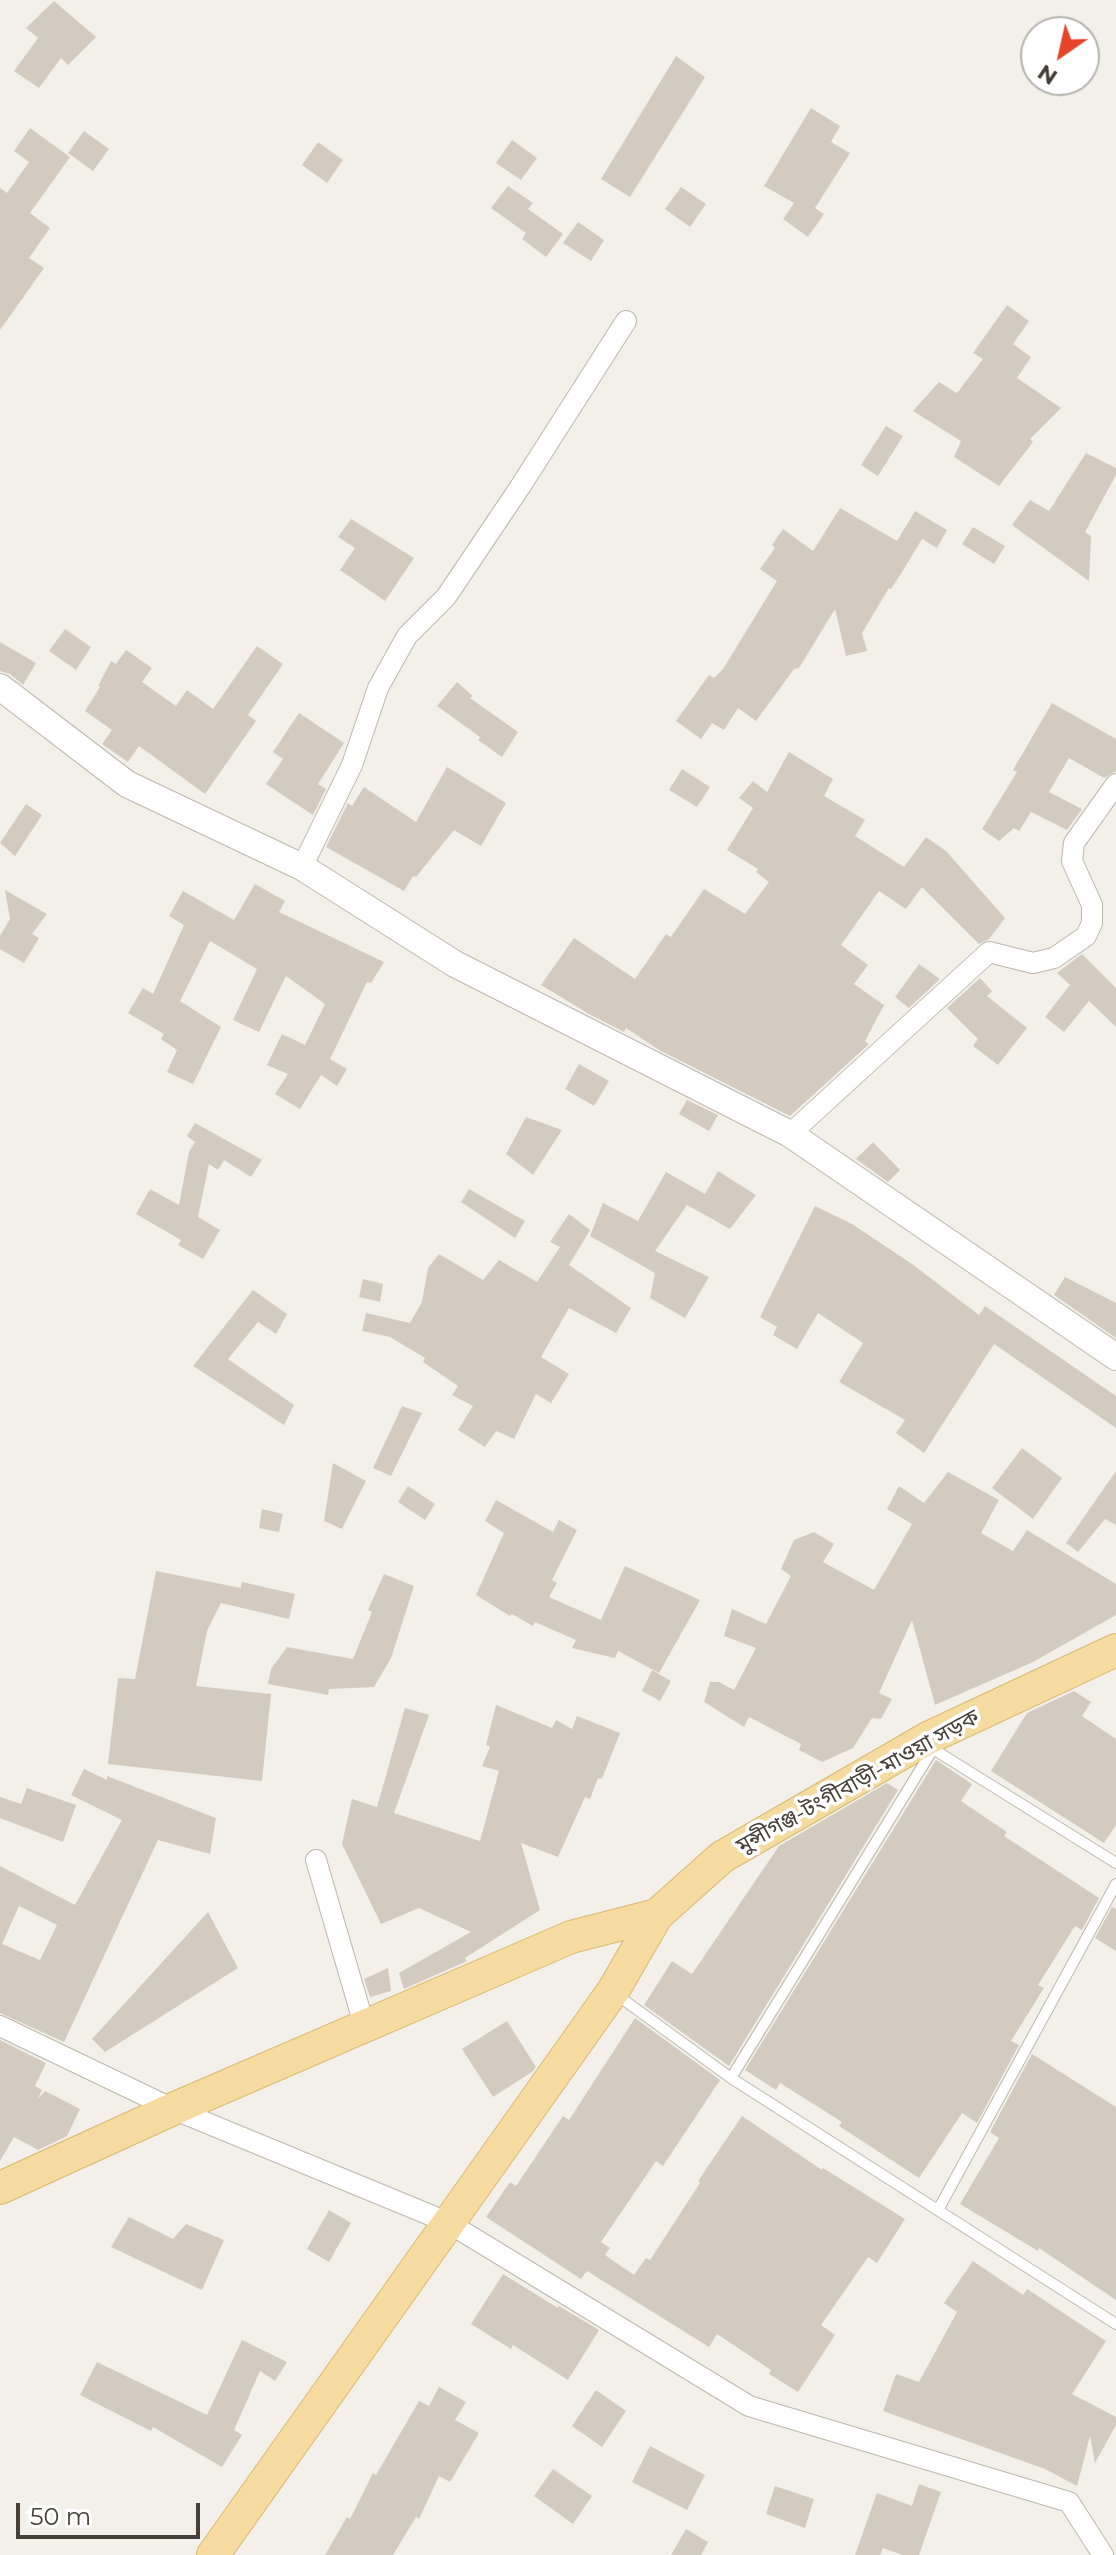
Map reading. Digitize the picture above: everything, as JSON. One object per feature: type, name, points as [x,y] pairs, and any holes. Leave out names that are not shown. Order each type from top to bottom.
[{"type":"main road","name":"মুন্সীগঞ্জ-টংগীবাড়ী-মাওয়া সড়ক","points":[[657,1915],[722,1857],[931,1743],[1116,1650]]},
{"type":"main road","points":[[213,2555],[613,1991],[657,1915]]},
{"type":"main road","points":[[0,2188],[173,2109],[571,1937],[657,1915]]},
{"type":"street","points":[[302,867],[352,765],[378,688],[407,636],[446,597],[626,321]]},
{"type":"street","points":[[0,687],[127,784],[302,867],[455,964],[790,1134],[1116,1357]]},
{"type":"street","points":[[790,1134],[989,952],[1033,963],[1054,958],[1086,936],[1092,923],[1092,905],[1072,861],[1074,843],[1116,784]]},
{"type":"street","points":[[316,1860],[365,2028]]},
{"type":"street","points":[[0,2026],[173,2109],[447,2222],[749,2406],[1069,2502],[1103,2555]]},
{"type":"lane","points":[[731,2078],[931,1743],[1116,1863]]},
{"type":"lane","points":[[938,2210],[1116,1884]]},
{"type":"lane","points":[[613,1991],[731,2078],[1116,2324]]},
{"type":"building","points":[[54,1],[96,37],[68,65],[61,58],[39,88],[14,71],[38,38],[26,28]]},
{"type":"building","points":[[676,56],[705,77],[630,197],[601,179]]},
{"type":"building","points":[[811,108],[840,126],[831,142],[850,153],[815,208],[824,214],[808,237],[783,219],[794,203],[764,186]]},
{"type":"building","points":[[30,128],[70,157],[30,213],[50,228],[29,258],[44,268],[0,330],[0,188],[7,193],[29,162],[14,151]]},
{"type":"building","points":[[84,131],[109,149],[93,171],[68,153]]},
{"type":"building","points":[[512,140],[537,158],[521,180],[496,163]]},
{"type":"building","points":[[318,142],[343,160],[327,183],[302,165]]},
{"type":"building","points":[[508,186],[533,203],[528,209],[563,234],[546,257],[522,239],[526,233],[491,208]]},
{"type":"building","points":[[681,187],[706,204],[690,227],[665,209]]},
{"type":"building","points":[[578,222],[604,240],[591,261],[563,243]]},
{"type":"building","points":[[1007,305],[1029,321],[1013,344],[1031,357],[1017,378],[1061,408],[1030,439],[1033,442],[999,486],[954,457],[961,441],[913,411],[939,382],[957,393],[983,359],[973,353]]},
{"type":"building","points":[[886,426],[903,436],[878,476],[861,465]]},
{"type":"building","points":[[1086,453],[1116,468],[1116,475],[1085,532],[1091,536],[1089,581],[1012,525],[1030,500],[1049,511]]},
{"type":"building","points":[[840,508],[897,541],[915,511],[947,530],[937,548],[922,539],[889,588],[862,633],[867,651],[846,656],[835,609],[799,668],[794,669],[756,721],[738,708],[724,730],[712,723],[701,739],[676,721],[709,675],[714,678],[723,669],[777,581],[760,569],[775,548],[772,545],[783,529],[813,551]]},
{"type":"building","points":[[351,519],[414,558],[385,601],[340,570],[355,548],[338,537]]},
{"type":"building","points":[[973,527],[1005,546],[994,564],[962,544]]},
{"type":"building","points":[[65,629],[91,647],[76,670],[49,651]]},
{"type":"building","points":[[0,642],[36,663],[23,685],[10,674],[0,671]]},
{"type":"building","points":[[257,646],[283,664],[248,715],[256,721],[205,794],[139,746],[128,762],[102,744],[112,730],[85,711],[111,661],[116,664],[126,650],[152,668],[142,682],[176,706],[187,690],[213,709]]},
{"type":"building","points":[[457,682],[473,696],[470,698],[518,732],[502,757],[437,706]]},
{"type":"building","points":[[1052,703],[1116,739],[1116,771],[1104,778],[1069,758],[1049,792],[1082,809],[1067,830],[1031,812],[1019,831],[1014,828],[999,841],[982,829],[1017,772],[1013,770]]},
{"type":"building","points":[[299,713],[344,743],[318,784],[326,789],[313,815],[266,784],[283,759],[273,752]]},
{"type":"building","points":[[789,752],[833,779],[824,796],[865,820],[855,836],[904,867],[926,837],[946,851],[1005,918],[989,939],[979,944],[922,887],[906,909],[879,891],[841,945],[868,965],[854,984],[884,1005],[865,1041],[869,1044],[790,1116],[659,1050],[626,1028],[624,1032],[589,1014],[541,985],[574,938],[635,979],[666,934],[671,937],[704,889],[745,914],[769,882],[756,872],[758,869],[727,850],[753,808],[739,798],[753,781],[767,792]]},
{"type":"building","points":[[447,767],[506,803],[481,846],[454,830],[416,877],[413,876],[404,891],[326,847],[348,803],[352,806],[364,787],[416,822]]},
{"type":"building","points":[[682,769],[710,787],[697,807],[669,790]]},
{"type":"building","points":[[26,804],[42,815],[15,856],[0,843]]},
{"type":"building","points":[[255,884],[285,901],[279,912],[384,962],[371,983],[367,982],[330,1059],[347,1069],[337,1086],[321,1075],[300,1109],[275,1094],[288,1074],[267,1065],[282,1034],[305,1045],[325,1004],[286,976],[259,1032],[233,1020],[257,969],[210,941],[180,1001],[221,1027],[193,1084],[167,1072],[177,1050],[161,1039],[164,1034],[128,1013],[143,988],[153,994],[184,925],[169,916],[183,891],[234,920]]},
{"type":"building","points":[[5,890],[47,914],[32,934],[39,938],[24,963],[0,949],[0,936],[10,919]]},
{"type":"building","points":[[1082,954],[1116,988],[1116,1027],[1089,1001],[1064,1032],[1045,1017],[1070,985],[1057,973]]},
{"type":"building","points":[[919,964],[940,979],[909,1008],[895,997]]},
{"type":"building","points":[[980,978],[992,991],[987,996],[1027,1028],[998,1065],[973,1046],[978,1039],[947,1008]]},
{"type":"building","points":[[579,1064],[609,1081],[594,1106],[565,1089]]},
{"type":"building","points":[[687,1100],[718,1115],[709,1131],[679,1114]]},
{"type":"building","points":[[526,1117],[562,1130],[533,1175],[506,1154]]},
{"type":"building","points":[[195,1123],[262,1160],[251,1177],[224,1160],[218,1170],[209,1164],[198,1217],[220,1230],[203,1259],[178,1245],[181,1240],[136,1214],[150,1189],[179,1205],[189,1152],[195,1142],[187,1136]]},
{"type":"building","points":[[873,1142],[900,1170],[888,1182],[856,1159]]},
{"type":"building","points":[[718,1171],[756,1195],[730,1229],[687,1205],[655,1251],[709,1277],[685,1318],[650,1298],[655,1273],[590,1236],[603,1203],[638,1221],[666,1172],[705,1194]]},
{"type":"building","points":[[469,1189],[525,1221],[515,1238],[461,1202]]},
{"type":"building","points":[[815,1206],[852,1224],[912,1264],[979,1315],[985,1306],[1116,1396],[1116,1428],[994,1344],[924,1453],[896,1433],[905,1420],[839,1382],[863,1343],[818,1313],[797,1349],[773,1335],[777,1327],[760,1317]]},
{"type":"building","points":[[569,1214],[590,1230],[569,1265],[631,1308],[616,1333],[569,1308],[541,1357],[569,1374],[551,1403],[536,1394],[514,1439],[496,1431],[485,1447],[458,1430],[473,1406],[452,1395],[458,1386],[423,1362],[425,1358],[390,1337],[362,1331],[366,1313],[410,1323],[422,1302],[428,1268],[439,1254],[483,1280],[499,1260],[537,1282],[560,1247],[550,1242]]},
{"type":"building","points":[[1065,1277],[1116,1303],[1116,1338],[1054,1295]]},
{"type":"building","points":[[363,1279],[383,1284],[380,1302],[359,1297]]},
{"type":"building","points":[[253,1290],[287,1314],[276,1334],[258,1322],[228,1359],[294,1405],[284,1425],[193,1366]]},
{"type":"building","points":[[402,1406],[422,1413],[391,1476],[373,1468]]},
{"type":"building","points":[[1022,1448],[1062,1478],[1033,1519],[992,1488]]},
{"type":"building","points":[[333,1463],[366,1481],[342,1529],[324,1521]]},
{"type":"building","points":[[1116,1471],[1116,1525],[1105,1519],[1078,1552],[1066,1543]]},
{"type":"building","points":[[948,1472],[999,1500],[981,1533],[1013,1551],[1027,1530],[1116,1584],[1116,1615],[1033,1662],[935,1705],[912,1620],[879,1693],[892,1699],[881,1719],[872,1718],[853,1748],[822,1762],[799,1750],[801,1744],[749,1717],[744,1727],[704,1702],[710,1682],[719,1682],[734,1690],[756,1648],[724,1636],[732,1609],[766,1624],[791,1576],[781,1569],[794,1540],[814,1532],[834,1544],[823,1562],[874,1590],[912,1524],[887,1509],[899,1486],[924,1503]]},
{"type":"building","points":[[408,1486],[435,1504],[425,1520],[398,1502]]},
{"type":"building","points":[[496,1500],[553,1532],[559,1520],[577,1530],[552,1580],[557,1583],[549,1597],[601,1620],[625,1566],[700,1600],[659,1673],[618,1651],[615,1658],[572,1648],[576,1640],[535,1622],[533,1626],[512,1614],[510,1616],[476,1595],[504,1533],[485,1521]]},
{"type":"building","points":[[262,1509],[283,1514],[279,1532],[259,1528]]},
{"type":"building","points":[[156,1571],[241,1588],[242,1582],[295,1594],[289,1619],[221,1603],[207,1631],[196,1686],[271,1694],[262,1781],[108,1764],[118,1678],[135,1679]]},
{"type":"building","points":[[384,1574],[414,1586],[391,1658],[374,1687],[329,1689],[328,1695],[268,1684],[271,1669],[287,1647],[353,1659],[372,1612],[368,1610]]},
{"type":"building","points":[[652,1670],[671,1681],[660,1701],[642,1691]]},
{"type":"building","points":[[1074,1691],[1091,1702],[1082,1716],[1116,1739],[1116,1825],[1104,1843],[991,1771],[1027,1713]]},
{"type":"building","points":[[496,1705],[552,1728],[556,1720],[572,1729],[577,1716],[620,1733],[602,1779],[598,1778],[590,1799],[585,1797],[558,1857],[521,1843],[540,1910],[465,1958],[467,1961],[404,1989],[399,1973],[471,1932],[419,1908],[381,1924],[342,1844],[352,1799],[377,1807],[405,1708],[429,1715],[394,1813],[480,1841],[499,1771],[482,1766],[490,1747],[486,1745]]},
{"type":"building","points":[[936,1760],[972,1784],[961,1801],[1007,1832],[1004,1836],[1099,1898],[1082,1930],[1075,1926],[1038,1985],[1044,1988],[1011,2041],[1019,2045],[977,2123],[962,2113],[919,2178],[839,2126],[842,2122],[780,2083],[776,2090],[745,2070]]},
{"type":"building","points":[[84,1769],[216,1818],[210,1854],[158,1840],[64,2042],[0,2013],[0,1866],[75,1905],[122,1820],[71,1795]],"holes":[[[19,1906],[57,1925],[40,1960],[2,1944]]]},
{"type":"building","points":[[887,1783],[898,1790],[729,2066],[644,2005],[672,1961],[692,1974],[779,1846]]},
{"type":"building","points":[[27,1788],[76,1805],[63,1842],[0,1818],[0,1797],[21,1804]]},
{"type":"building","points":[[1112,1907],[1116,1909],[1116,1951],[1095,1938]]},
{"type":"building","points":[[208,1912],[238,1968],[105,2052],[92,2039]]},
{"type":"building","points":[[388,1968],[391,1991],[370,1997],[364,1979]]},
{"type":"building","points":[[635,2018],[720,2080],[663,2166],[656,2161],[601,2242],[610,2248],[605,2255],[634,2275],[646,2258],[650,2260],[742,2116],[822,2170],[905,2219],[877,2263],[868,2257],[821,2325],[835,2335],[798,2392],[717,2334],[709,2347],[587,2271],[581,2279],[486,2217],[510,2182],[516,2186],[563,2116],[569,2120]]},
{"type":"building","points":[[507,2021],[536,2067],[493,2097],[462,2049]]},
{"type":"building","points":[[0,2040],[46,2063],[35,2086],[42,2090],[38,2099],[45,2091],[80,2109],[67,2136],[38,2150],[14,2137],[0,2161]]},
{"type":"building","points":[[1032,2054],[1116,2107],[1116,2300],[1039,2248],[1038,2251],[960,2204],[999,2138],[990,2132]]},
{"type":"building","points":[[329,2210],[351,2223],[329,2262],[307,2249]]},
{"type":"building","points":[[129,2217],[173,2239],[186,2224],[224,2240],[202,2290],[111,2247]]},
{"type":"building","points":[[973,2261],[1023,2295],[1027,2289],[1106,2341],[1072,2394],[1116,2417],[1116,2425],[1095,2463],[1090,2436],[1077,2486],[1045,2469],[883,2411],[896,2374],[919,2382],[957,2312],[944,2303]]},
{"type":"building","points":[[503,2274],[599,2330],[568,2380],[513,2345],[511,2349],[471,2324]]},
{"type":"building","points":[[242,2340],[287,2362],[275,2381],[260,2371],[234,2430],[242,2435],[222,2467],[153,2427],[151,2431],[80,2395],[97,2362],[207,2415]]},
{"type":"building","points":[[439,2387],[466,2402],[455,2420],[479,2433],[450,2482],[439,2476],[419,2519],[416,2517],[393,2555],[325,2555],[347,2517],[350,2519],[373,2473],[376,2475],[419,2401],[429,2406]]},
{"type":"building","points":[[596,2390],[626,2411],[602,2447],[572,2426]]},
{"type":"building","points":[[650,2446],[705,2475],[687,2510],[632,2482]]},
{"type":"building","points":[[553,2469],[592,2496],[573,2524],[534,2496]]},
{"type":"building","points":[[919,2484],[941,2492],[919,2555],[903,2555],[883,2548],[880,2555],[855,2555],[877,2493],[912,2506]]},
{"type":"building","points":[[775,2486],[814,2499],[805,2528],[766,2514]]},
{"type":"building","points":[[686,2529],[708,2542],[701,2555],[671,2555]]}]
